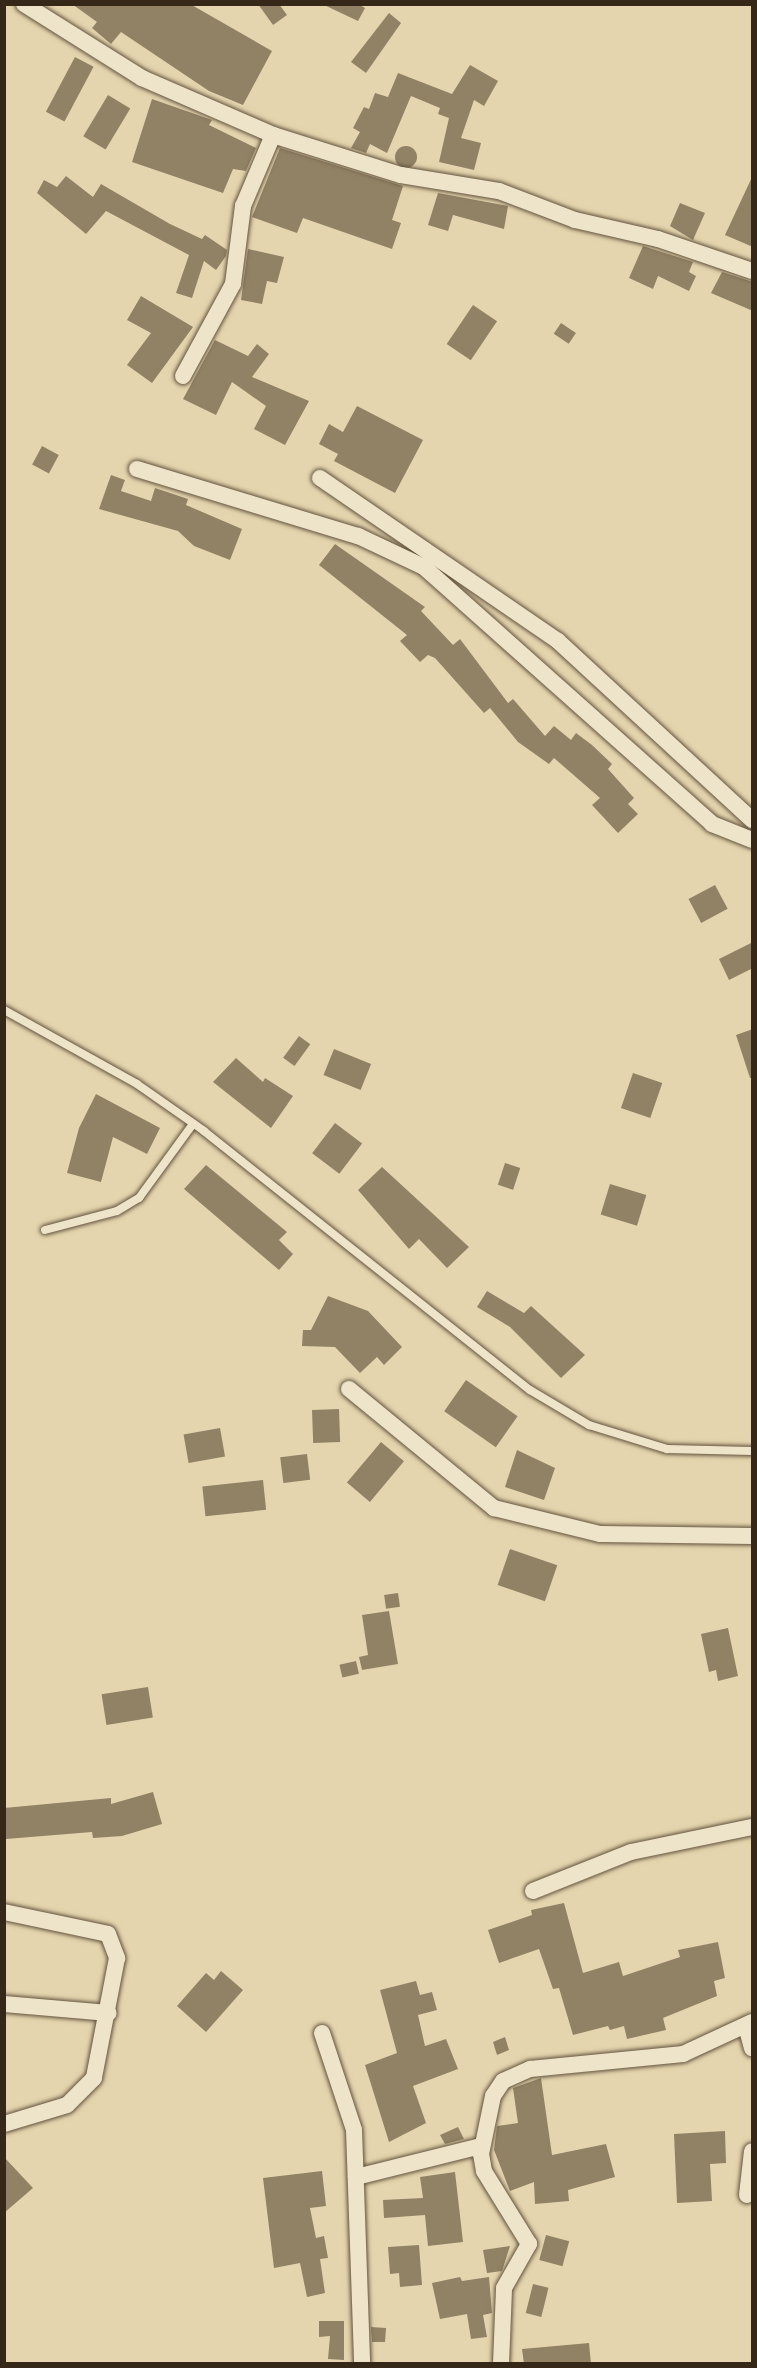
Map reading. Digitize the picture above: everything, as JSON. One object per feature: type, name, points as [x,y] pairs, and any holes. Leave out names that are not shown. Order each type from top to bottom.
[{"type":"street","points":[[24,4],[142,78],[273,135],[401,175],[499,191],[575,220],[658,238],[753,271]]},
{"type":"street","points":[[183,376],[232,284],[243,206],[273,135]]},
{"type":"street","points":[[137,469],[358,536],[424,567],[712,824],[753,840]]},
{"type":"street","points":[[320,478],[558,641],[753,820]]},
{"type":"street","points":[[349,1389],[494,1508],[600,1534],[753,1536]]},
{"type":"street","points":[[533,1891],[631,1852],[753,1827]]},
{"type":"street","points":[[4,1912],[108,1934],[117,1958],[101,2060],[84,2091],[67,2105],[4,2124]]},
{"type":"street","points":[[4,2004],[109,2013]]},
{"type":"street","points":[[501,2364],[504,2288],[529,2244],[484,2171],[481,2145],[493,2096],[513,2073],[660,2059],[704,2048],[749,2024],[753,2048]]},
{"type":"street","points":[[322,2033],[354,2130],[362,2364]]},
{"type":"street","points":[[356,2177],[481,2145]]},
{"type":"street","points":[[747,2195],[753,2151]]},
{"type":"lane","points":[[4,1010],[137,1084],[193,1124],[521,1383],[589,1425],[667,1449],[753,1451]]},
{"type":"lane","points":[[45,1230],[117,1211],[139,1198],[193,1124]]},
{"type":"building","points":[[72,4],[190,4],[272,51],[243,105],[209,91],[121,32],[111,44],[92,28],[97,22]]},
{"type":"building","points":[[258,4],[279,4],[287,15],[273,25]]},
{"type":"building","points":[[322,4],[358,4],[365,8],[358,21]]},
{"type":"building","points":[[389,13],[401,23],[366,73],[351,62]]},
{"type":"building","points":[[75,57],[94,67],[64,122],[46,112]]},
{"type":"building","points":[[470,65],[498,81],[484,106],[474,100],[461,138],[481,143],[474,170],[439,162],[449,118],[438,114],[440,108],[411,96],[387,153],[370,144],[366,153],[351,148],[360,132],[353,128],[364,107],[369,109],[375,93],[388,97],[398,73],[452,94]]},
{"type":"building","points":[[108,95],[130,108],[106,150],[83,136]]},
{"type":"building","points":[[152,99],[212,120],[209,125],[256,148],[246,171],[233,169],[223,193],[132,162]]},
{"type":"building","points":[[406,146],[414,149],[417,157],[414,165],[406,168],[398,165],[395,157],[398,149]]},
{"type":"building","points":[[280,148],[403,186],[392,220],[401,223],[392,249],[303,218],[297,233],[252,217]]},
{"type":"building","points":[[753,175],[753,247],[725,235]]},
{"type":"building","points":[[66,176],[93,197],[101,184],[170,224],[202,239],[205,235],[227,250],[226,256],[216,270],[204,261],[192,298],[176,293],[189,255],[106,211],[86,234],[37,193],[44,180],[57,187]]},
{"type":"building","points":[[438,193],[508,206],[504,229],[453,215],[448,231],[428,225]]},
{"type":"building","points":[[680,203],[705,213],[693,240],[670,226]]},
{"type":"building","points":[[643,246],[693,262],[689,272],[696,276],[689,291],[658,276],[653,289],[629,278]]},
{"type":"building","points":[[248,249],[284,257],[277,283],[267,281],[262,304],[241,300]]},
{"type":"building","points":[[722,272],[753,282],[753,311],[711,293]]},
{"type":"building","points":[[141,296],[193,327],[152,383],[127,365],[151,333],[127,320]]},
{"type":"building","points":[[473,305],[497,321],[471,360],[447,344]]},
{"type":"building","points":[[561,323],[576,333],[569,344],[554,334]]},
{"type":"building","points":[[215,340],[248,356],[257,344],[269,354],[252,377],[309,401],[285,445],[254,429],[266,406],[232,382],[216,415],[183,399]]},
{"type":"building","points":[[357,406],[423,440],[395,493],[334,461],[338,454],[319,444],[329,424],[343,432]]},
{"type":"building","points":[[42,446],[59,455],[49,473],[32,465]]},
{"type":"building","points":[[111,475],[125,480],[121,491],[151,501],[155,488],[188,499],[186,505],[242,529],[230,560],[194,546],[178,531],[99,509]]},
{"type":"building","points":[[335,544],[425,607],[421,611],[453,645],[460,639],[508,703],[513,699],[545,736],[554,726],[571,740],[576,733],[592,745],[612,764],[608,769],[634,798],[628,804],[638,814],[618,833],[592,805],[600,798],[554,758],[549,764],[518,742],[490,708],[484,713],[435,658],[428,655],[420,662],[400,641],[407,635],[319,565]]},
{"type":"building","points":[[715,885],[728,909],[701,923],[689,899]]},
{"type":"building","points":[[753,942],[753,968],[729,980],[719,959]]},
{"type":"building","points":[[753,1029],[753,1078],[750,1078],[736,1035]]},
{"type":"building","points":[[299,1036],[310,1044],[294,1066],[283,1058]]},
{"type":"building","points":[[334,1049],[371,1064],[361,1090],[324,1075]]},
{"type":"building","points":[[236,1058],[263,1082],[265,1078],[293,1096],[271,1128],[213,1082]]},
{"type":"building","points":[[633,1073],[662,1083],[650,1118],[621,1108]]},
{"type":"building","points":[[96,1094],[160,1128],[147,1154],[113,1137],[101,1182],[67,1173],[79,1128]]},
{"type":"building","points":[[335,1123],[362,1143],[339,1174],[312,1153]]},
{"type":"building","points":[[505,1163],[520,1168],[513,1190],[498,1185]]},
{"type":"building","points":[[206,1165],[287,1232],[279,1240],[293,1254],[279,1270],[184,1189]]},
{"type":"building","points":[[382,1167],[469,1247],[447,1268],[419,1239],[409,1249],[358,1190]]},
{"type":"building","points":[[610,1184],[646,1195],[637,1226],[601,1215]]},
{"type":"building","points":[[487,1291],[524,1313],[531,1306],[585,1355],[561,1378],[510,1327],[477,1307]]},
{"type":"building","points":[[328,1296],[368,1311],[402,1347],[384,1365],[377,1357],[360,1373],[335,1347],[302,1346],[303,1330],[311,1330]]},
{"type":"building","points":[[466,1380],[518,1416],[496,1447],[444,1411]]},
{"type":"building","points":[[339,1409],[340,1442],[313,1443],[312,1410]]},
{"type":"building","points":[[220,1428],[225,1457],[189,1463],[184,1434]]},
{"type":"building","points":[[381,1442],[404,1461],[370,1502],[347,1483]]},
{"type":"building","points":[[517,1450],[555,1468],[544,1500],[505,1487]]},
{"type":"building","points":[[307,1454],[310,1480],[283,1483],[280,1457]]},
{"type":"building","points":[[263,1480],[266,1510],[205,1516],[202,1486]]},
{"type":"building","points":[[510,1549],[557,1565],[545,1601],[498,1585]]},
{"type":"building","points":[[398,1593],[400,1607],[386,1609],[384,1595]]},
{"type":"building","points":[[389,1611],[398,1664],[362,1670],[359,1657],[368,1655],[362,1615]]},
{"type":"building","points":[[728,1628],[738,1676],[718,1681],[716,1670],[709,1672],[701,1634]]},
{"type":"building","points":[[356,1661],[359,1674],[342,1677],[339,1665]]},
{"type":"building","points":[[148,1687],[153,1718],[106,1725],[102,1694]]},
{"type":"building","points":[[153,1792],[162,1824],[122,1836],[93,1838],[92,1832],[6,1839],[4,1808],[111,1798],[111,1804]]},
{"type":"building","points":[[564,1903],[583,1973],[619,1962],[623,1976],[680,1957],[678,1950],[718,1942],[725,1978],[714,1981],[717,1996],[663,2018],[666,2030],[627,2039],[624,2026],[610,2030],[608,2026],[573,2035],[559,1988],[553,1989],[539,1949],[499,1963],[488,1930],[532,1915],[531,1910]]},
{"type":"building","points":[[221,1971],[243,1990],[206,2032],[177,2006],[206,1973],[214,1980]]},
{"type":"building","points":[[416,1981],[420,1995],[432,1992],[437,2010],[418,2015],[425,2046],[446,2039],[458,2069],[413,2086],[426,2123],[389,2142],[365,2065],[397,2053],[380,1990]]},
{"type":"building","points":[[505,2037],[509,2050],[497,2055],[493,2042]]},
{"type":"building","points":[[541,2078],[552,2155],[606,2144],[615,2177],[568,2190],[569,2201],[535,2204],[534,2182],[510,2191],[494,2150],[497,2126],[518,2123],[513,2088]]},
{"type":"building","points":[[458,2127],[464,2139],[445,2144],[440,2135]]},
{"type":"building","points":[[725,2131],[726,2163],[710,2164],[712,2201],[677,2203],[674,2134]]},
{"type":"building","points":[[4,2157],[33,2188],[4,2213]]},
{"type":"building","points":[[322,2171],[326,2206],[310,2208],[316,2238],[324,2236],[328,2258],[320,2259],[325,2293],[307,2297],[300,2263],[274,2268],[263,2178]]},
{"type":"building","points":[[455,2172],[463,2242],[428,2246],[425,2215],[384,2218],[383,2200],[423,2198],[420,2177]]},
{"type":"building","points":[[546,2235],[569,2241],[562,2266],[539,2260]]},
{"type":"building","points":[[419,2245],[422,2285],[400,2287],[399,2273],[390,2274],[388,2247]]},
{"type":"building","points":[[510,2246],[502,2271],[487,2273],[483,2250]]},
{"type":"building","points":[[460,2277],[462,2281],[489,2277],[492,2313],[483,2315],[487,2337],[471,2339],[467,2314],[440,2319],[432,2283]]},
{"type":"building","points":[[533,2284],[549,2288],[541,2317],[526,2313]]},
{"type":"building","points":[[319,2321],[344,2321],[344,2360],[328,2359],[330,2336],[319,2337]]},
{"type":"building","points":[[371,2327],[386,2328],[385,2342],[372,2342]]},
{"type":"building","points":[[589,2343],[591,2364],[524,2364],[522,2349]]}]
